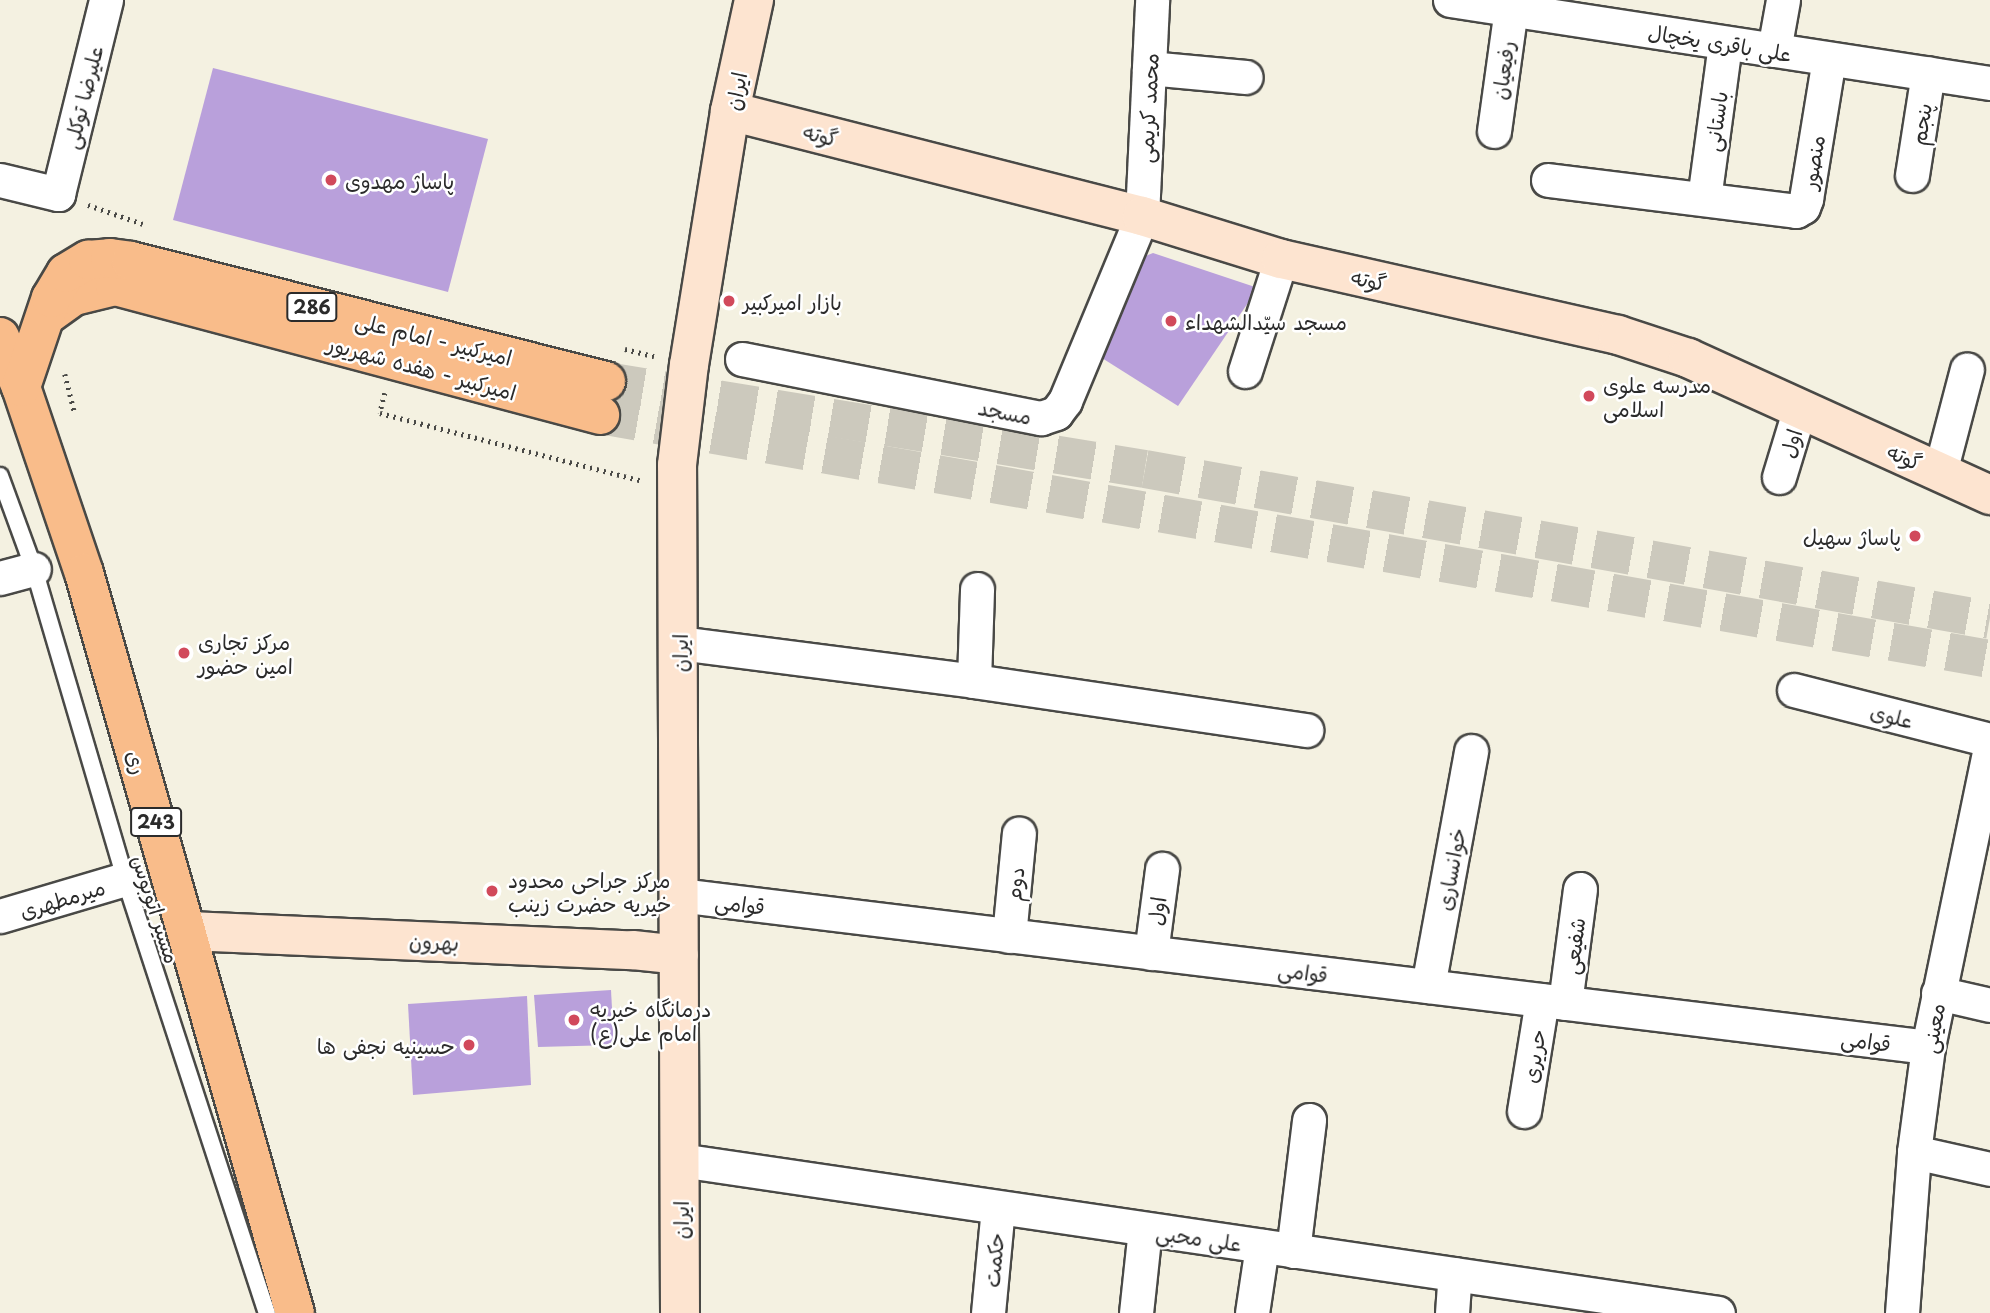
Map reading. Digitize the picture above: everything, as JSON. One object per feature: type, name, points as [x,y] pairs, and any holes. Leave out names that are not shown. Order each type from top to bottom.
[{"type":"main road","name":"امیرکبیر - امام علی","points":[[21,387],[51,298],[66,273],[88,260],[110,258],[131,261],[603,398]]},
{"type":"main road","name":"ری","points":[[0,337],[21,387],[84,573],[295,1313]]},
{"type":"street","name":"علیرضا توکلی","points":[[0,180],[58,194],[106,0]]},
{"type":"street","name":"ایران","points":[[680,1313],[677,490],[689,365],[730,111],[754,0]]},
{"type":"street","name":"محمد کریمی","points":[[1142,216],[1152,0]]},
{"type":"street","name":"علی باقری یخچال","points":[[1450,0],[1511,9],[1567,9],[1725,43],[1990,83]]},
{"type":"street","points":[[1774,50],[1783,0]]},
{"type":"street","name":"رفیعیان","points":[[1494,131],[1511,9]]},
{"type":"street","name":"باستانی","points":[[1704,199],[1725,43]]},
{"type":"street","name":"منصور","points":[[1704,199],[1796,211],[1803,207],[1829,59]]},
{"type":"street","points":[[1149,68],[1246,77]]},
{"type":"street","name":"پنجم","points":[[1912,175],[1928,74]]},
{"type":"street","name":"گوته","points":[[730,111],[1142,216],[1281,259],[1618,335],[1688,358],[1990,495]]},
{"type":"street","points":[[1548,180],[1704,199]]},
{"type":"street","name":"مسجد","points":[[742,359],[1041,418],[1056,413],[1065,401],[1142,216]]},
{"type":"street","points":[[1245,371],[1281,259]]},
{"type":"street","points":[[1940,472],[1967,369]]},
{"type":"street","name":"اول","points":[[1779,477],[1800,408]]},
{"type":"street","points":[[0,578],[34,569]]},
{"type":"street","points":[[974,681],[977,589]]},
{"type":"street","points":[[679,643],[974,681],[1306,730]]},
{"type":"street","name":"علوی","points":[[1794,690],[1990,740]]},
{"type":"street","name":"معینی","points":[[1902,1313],[1914,1152],[1928,1047],[1990,748]]},
{"type":"street","name":"خوانساری","points":[[1429,986],[1471,751]]},
{"type":"street","name":"دوم","points":[[1009,936],[1019,833]]},
{"type":"street","name":"اول","points":[[1151,953],[1161,869]]},
{"type":"street","name":"میرمطهری","points":[[0,916],[125,879]]},
{"type":"street","name":"شفیعی","points":[[1554,1002],[1580,889]]},
{"type":"street","name":"قوامی","points":[[679,895],[1928,1047]]},
{"type":"street","name":"بهرون","points":[[188,931],[619,949],[679,955]]},
{"type":"street","points":[[1938,993],[1990,1005]]},
{"type":"street","name":"حریری","points":[[1524,1111],[1554,1002]]},
{"type":"street","points":[[1252,1313],[1277,1248],[1309,1120]]},
{"type":"street","points":[[1914,1152],[1990,1169]]},
{"type":"street","name":"علی محبی","points":[[680,1160],[1718,1313]]},
{"type":"street","name":"حکمت","points":[[988,1313],[998,1208]]},
{"type":"street","points":[[1136,1313],[1145,1229]]},
{"type":"street","points":[[1452,1313],[1455,1274]]},
{"type":"lane","name":"مسیر اتوبوس","points":[[0,476],[34,569],[125,879],[267,1313]]},
{"type":"path","points":[[63,366],[74,411]]},
{"type":"path","points":[[386,389],[380,413],[677,490]]},
{"type":"building","name":"پاساژ مهدوی","points":[[213,68],[488,139],[448,292],[173,220]]},
{"type":"building","name":"مسجد سیّدالشهداء","points":[[1153,253],[1258,288],[1178,406],[1094,353],[1128,263]]},
{"type":"building","name":"درمانگاه خیریه امام علی(ع)","points":[[611,990],[614,1045],[538,1047],[534,995]]},
{"type":"building","name":"حسینیه نجفی ها","points":[[527,996],[531,1085],[413,1095],[408,1004]]},
{"type":"tunnel","points":[[606,381],[1145,469],[1990,620]]},
{"type":"tunnel","points":[[600,415],[1990,659]]},
{"type":"place","name":"پاساژ مهدوی","points":[[331,180]]},
{"type":"place","name":"بازار امیرکبیر","points":[[729,301]]},
{"type":"place","name":"مسجد سیّدالشهداء","points":[[1171,321]]},
{"type":"place","name":"مدرسه علوی اسلامی","points":[[1589,396]]},
{"type":"place","name":"پاساژ سهیل","points":[[1915,536]]},
{"type":"place","name":"مرکز تجاری امین حضور","points":[[184,653]]},
{"type":"place","name":"مرکز جراحی محدود خیریه حضرت زینب","points":[[492,891]]},
{"type":"place","name":"درمانگاه خیریه امام علی(ع)","points":[[574,1020]]},
{"type":"place","name":"حسینیه نجفی ها","points":[[469,1045]]}]
